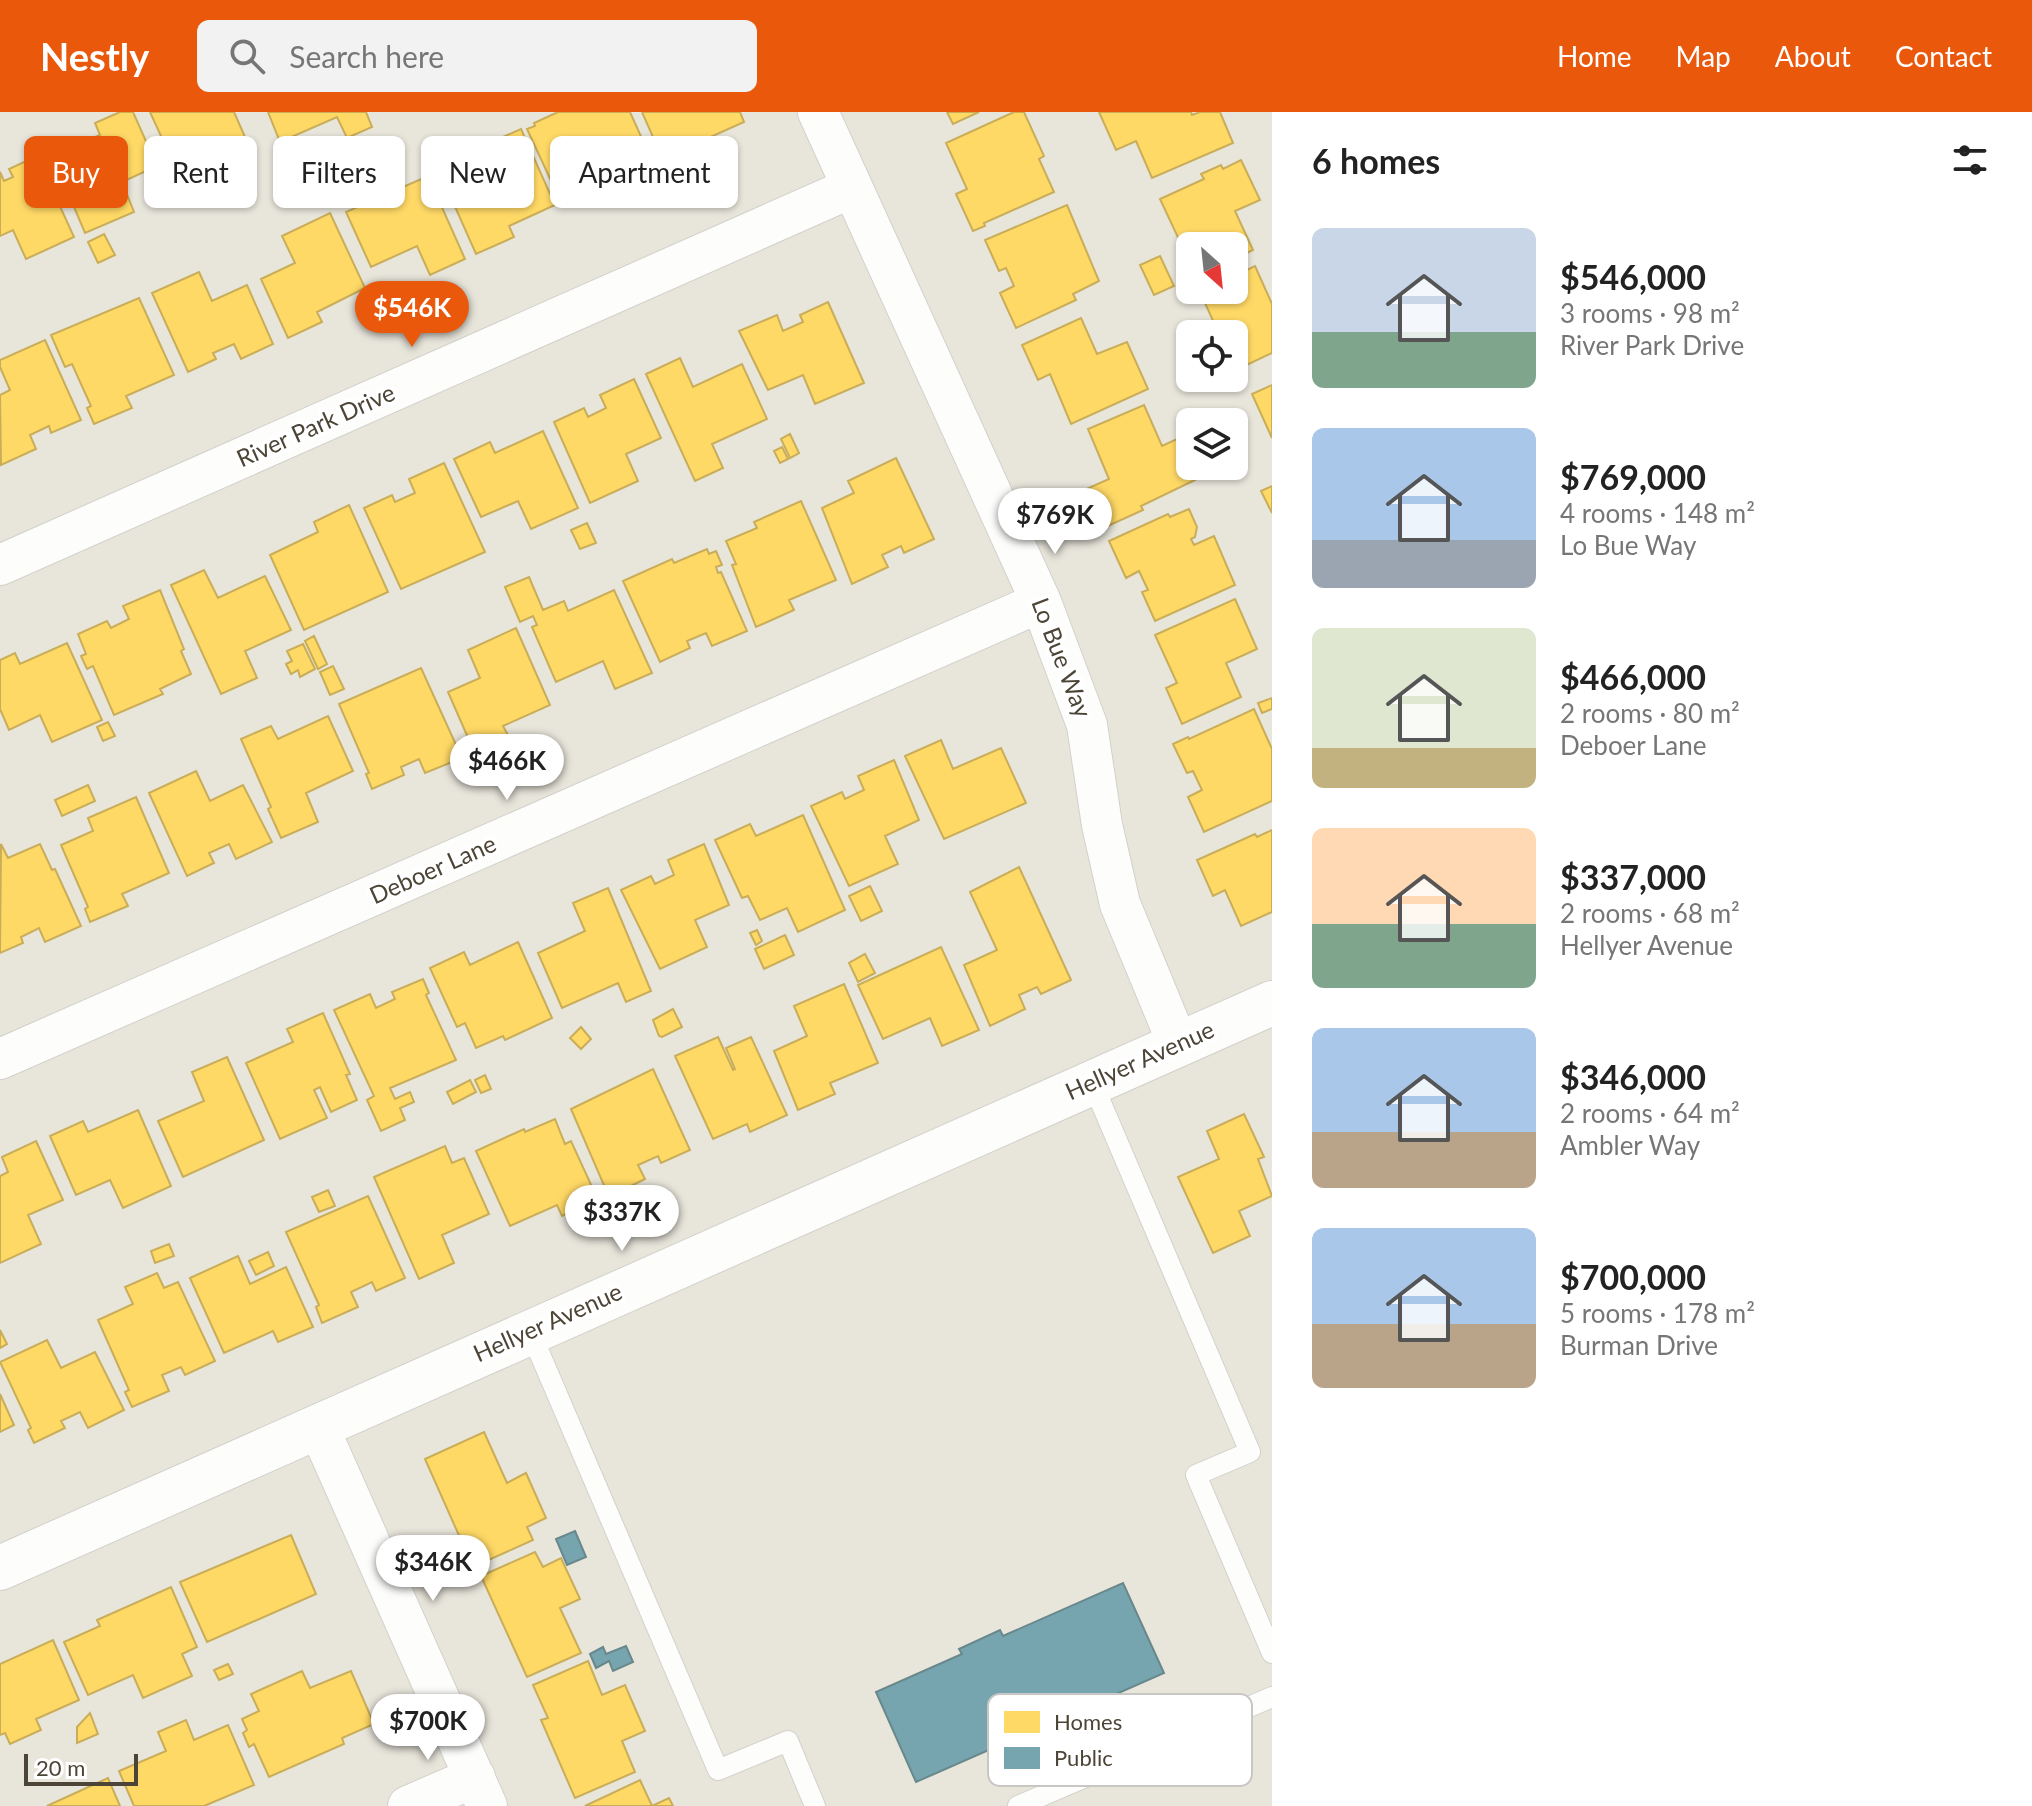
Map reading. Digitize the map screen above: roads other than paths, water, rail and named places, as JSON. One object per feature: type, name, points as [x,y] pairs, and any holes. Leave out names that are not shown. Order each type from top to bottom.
[{"type":"street","name":"Lo Bue Way","points":[[818,112],[1041,602],[1087,725],[1102,825],[1120,904],[1178,1044]]},
{"type":"street","name":"River Park Drive","points":[[0,565],[851,188]]},
{"type":"street","name":"Deboer Lane","points":[[0,1059],[1041,602]]},
{"type":"street","name":"Hellyer Avenue","points":[[0,1568],[1272,1003]]},
{"type":"street","points":[[318,1426],[481,1792],[408,1806]]},
{"type":"lane","points":[[1092,1082],[1250,1452],[1196,1475],[1272,1653]]},
{"type":"lane","points":[[530,1331],[718,1770],[788,1741],[815,1806]]},
{"type":"lane","points":[[1252,1706],[1272,1697]]},
{"type":"lane","points":[[1018,1806],[1065,1786]]}]
